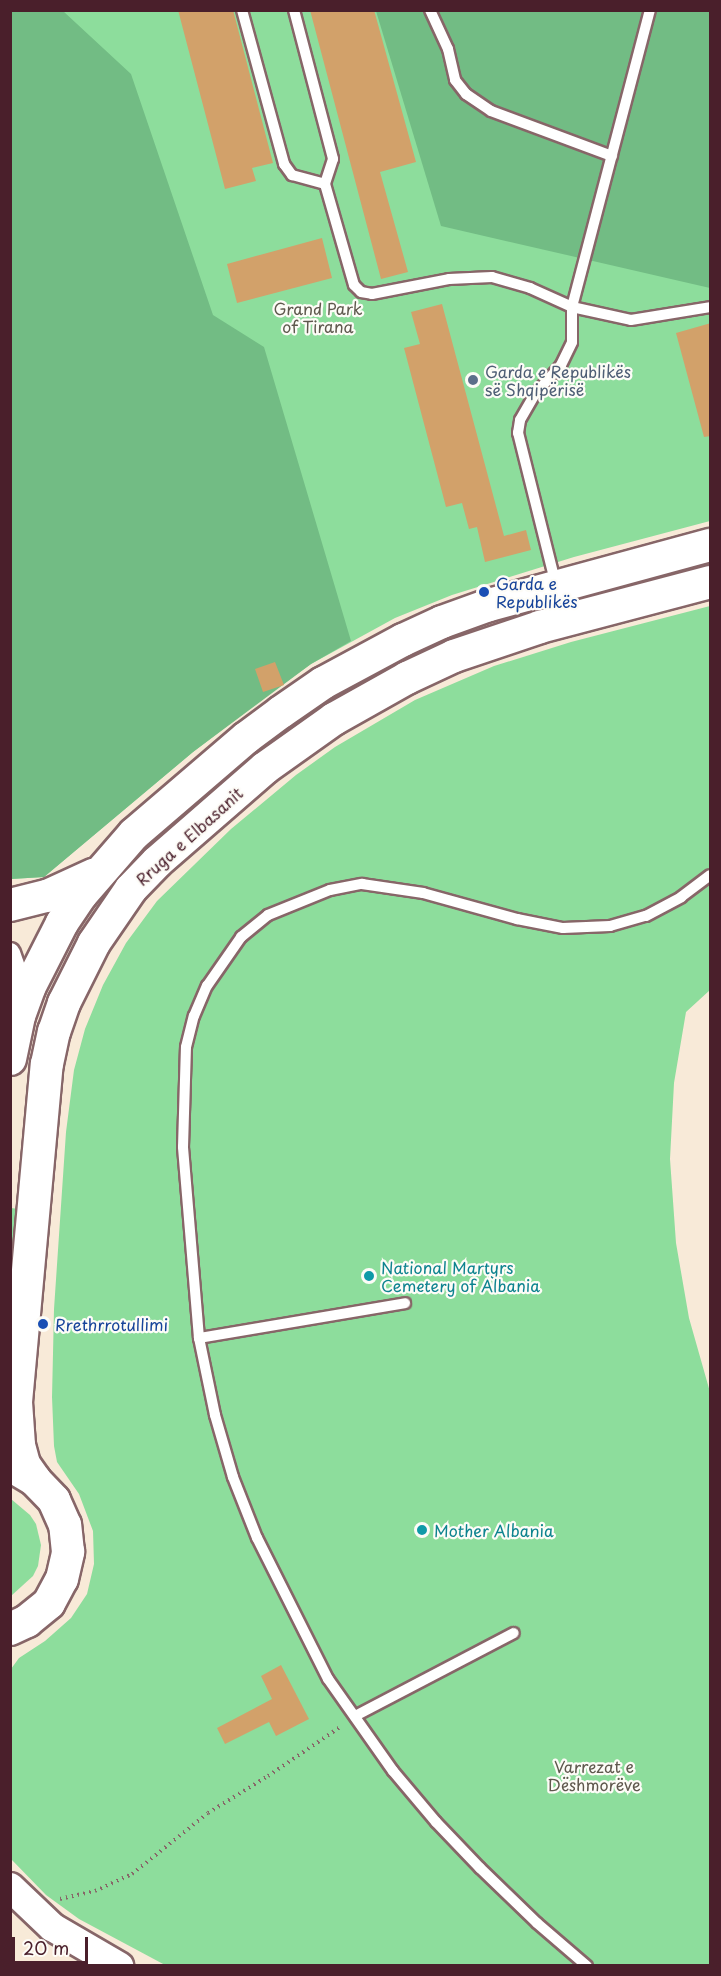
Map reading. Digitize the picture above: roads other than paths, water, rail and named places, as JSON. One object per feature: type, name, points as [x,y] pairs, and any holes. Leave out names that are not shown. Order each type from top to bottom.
[{"type":"main road","points":[[10,1059],[26,996],[62,923],[99,872],[134,834],[246,738],[323,683],[442,622],[489,605],[711,545]]},
{"type":"main road","name":"Rruga e Elbasanit","points":[[16,1629],[39,1612],[56,1591],[66,1566],[68,1552],[68,1539],[60,1512],[45,1489],[23,1473],[24,1464],[19,1445],[16,1402],[47,1064],[54,1032],[64,1003],[94,942],[131,889],[157,862],[265,768],[334,719],[398,682],[454,656],[508,637],[711,582]]},
{"type":"main road","points":[[10,904],[47,896],[99,872]]},
{"type":"main road","points":[[10,1887],[52,1927],[119,1965]]},
{"type":"street","points":[[10,953],[26,996]]},
{"type":"lane","points":[[242,10],[284,164],[292,175],[325,184]]},
{"type":"lane","points":[[294,10],[333,159],[325,184],[354,285],[362,292],[372,294],[439,280],[492,277],[530,288],[572,307],[632,320],[711,307]]},
{"type":"lane","points":[[430,10],[448,50],[455,80],[466,94],[491,111],[612,156]]},
{"type":"lane","points":[[557,587],[518,433],[526,406],[561,365],[572,342],[572,307],[650,10]]},
{"type":"lane","points":[[587,1965],[537,1923],[436,1822],[393,1771],[323,1670],[257,1538],[233,1477],[221,1436],[199,1338],[183,1147],[186,1047],[194,1016],[207,986],[241,937],[268,915],[330,890],[362,884],[423,893],[517,919],[563,928],[610,926],[646,916],[681,897],[711,875]]},
{"type":"lane","points":[[199,1338],[405,1303]]},
{"type":"lane","points":[[355,1716],[514,1633]]},
{"type":"place","name":"Garda e Republikës së Shqipërisë","points":[[473,380]]},
{"type":"place","name":"Garda e Republikës","points":[[484,592]]},
{"type":"place","name":"National Martyrs Cemetery of Albania","points":[[369,1276]]},
{"type":"place","name":"Rrethrrotullimi","points":[[43,1324]]},
{"type":"place","name":"Mother Albania","points":[[422,1530]]},
{"type":"park label","name":"Grand Park of Tirana","points":[[318,317]]},
{"type":"park label","name":"Varrezat e Dëshmorëve","points":[[594,1775]]}]
